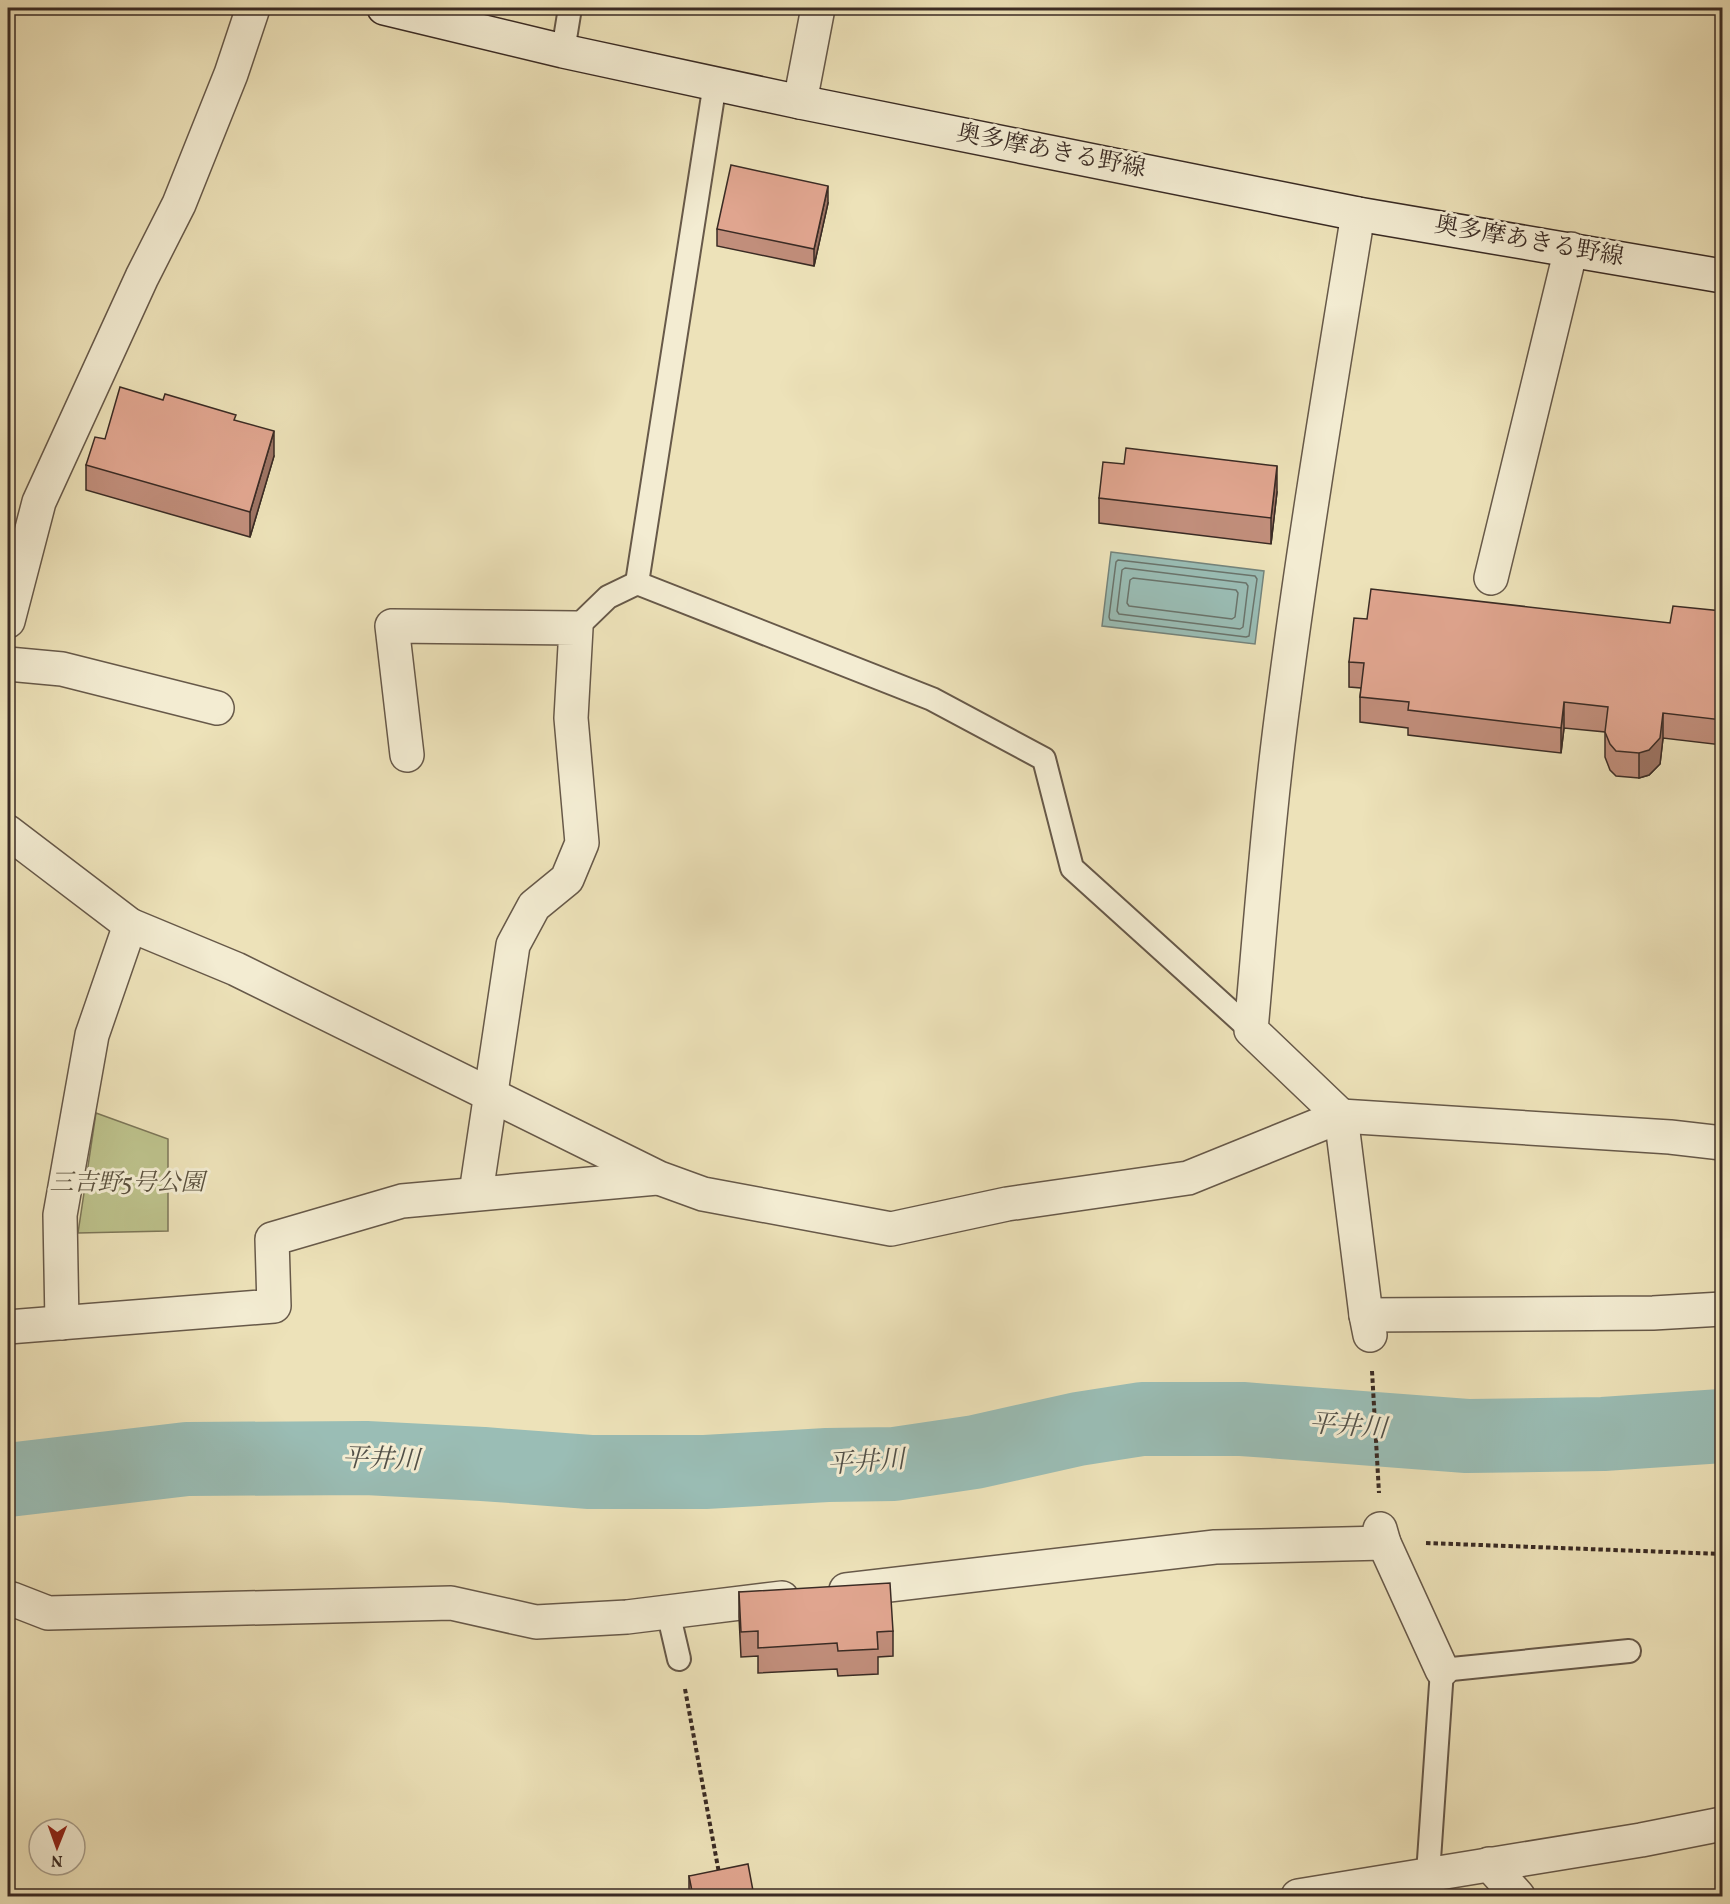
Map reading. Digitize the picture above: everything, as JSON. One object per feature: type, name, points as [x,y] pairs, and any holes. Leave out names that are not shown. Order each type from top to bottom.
[{"type":"street","points":[[8,621],[39,502],[142,277],[179,204],[231,74],[253,8]]},
{"type":"street","name":"奥多摩あきる野線","points":[[384,8],[563,51],[800,102],[1358,214],[1722,276]]},
{"type":"street","points":[[800,102],[818,8]]},
{"type":"street","points":[[1358,214],[1304,551],[1284,699],[1251,1030],[1341,1116],[1368,1325],[1722,1309]]},
{"type":"street","points":[[1491,578],[1571,249]]},
{"type":"street","points":[[407,755],[392,626],[576,628],[571,718],[582,843],[567,879],[534,906],[513,945],[476,1193]]},
{"type":"street","points":[[8,664],[62,669],[217,708]]},
{"type":"street","points":[[8,832],[130,925],[236,969],[659,1178],[703,1194],[891,1229],[1007,1204],[1188,1178],[1341,1116],[1671,1137],[1722,1143]]},
{"type":"street","points":[[62,1323],[60,1215],[92,1035],[130,925]]},
{"type":"street","points":[[8,1327],[274,1306],[272,1239],[402,1201],[659,1178]]},
{"type":"street","points":[[8,1601],[12,1599],[48,1613],[451,1603],[536,1622],[627,1617],[1215,1547],[1382,1536],[1442,1670]]},
{"type":"street","points":[[1298,1896],[1722,1824]]},
{"type":"street","points":[[1489,1864],[1518,1896]]},
{"type":"lane","points":[[563,51],[570,8]]},
{"type":"lane","points":[[637,583],[715,83]]},
{"type":"lane","points":[[576,628],[608,597],[637,583],[932,699],[1044,759],[1072,868],[1251,1030]]},
{"type":"lane","points":[[668,1612],[679,1659]]},
{"type":"lane","points":[[1428,1874],[1442,1670],[1629,1651]]},
{"type":"path","points":[[1368,1325],[1382,1536],[1722,1554]]},
{"type":"path","points":[[679,1659],[719,1873]]},
{"type":"green space","name":"三吉野5号公園","points":[[96,1113],[168,1139],[168,1231],[78,1233]]},
{"type":"water","points":[[1111,552],[1264,571],[1255,644],[1102,626]]},
{"type":"building","points":[[731,165],[828,186],[814,249],[717,229]]},
{"type":"building","points":[[120,387],[163,400],[165,394],[236,415],[234,420],[274,431],[250,512],[86,465],[95,437],[105,439]]},
{"type":"building","points":[[1126,448],[1277,466],[1271,518],[1099,498],[1103,462],[1124,464]]},
{"type":"building","points":[[1371,589],[1670,623],[1673,606],[1722,611],[1722,720],[1663,713],[1660,738],[1649,750],[1639,753],[1616,751],[1610,744],[1605,732],[1608,707],[1564,702],[1561,728],[1408,710],[1409,702],[1360,697],[1364,663],[1349,662],[1354,618],[1367,619]]},
{"type":"building","points":[[890,1583],[893,1631],[877,1632],[878,1649],[838,1651],[837,1643],[758,1648],[758,1631],[741,1632],[739,1592]]},
{"type":"building","points":[[748,1864],[754,1896],[693,1896],[689,1876]]},
{"type":"waterway","name":"平井川","points":[[8,1480],[187,1459],[366,1458],[590,1472],[705,1472],[827,1465],[894,1464],[975,1452],[1078,1429],[1142,1419],[1242,1419],[1467,1436],[1603,1434],[1722,1426]]}]
